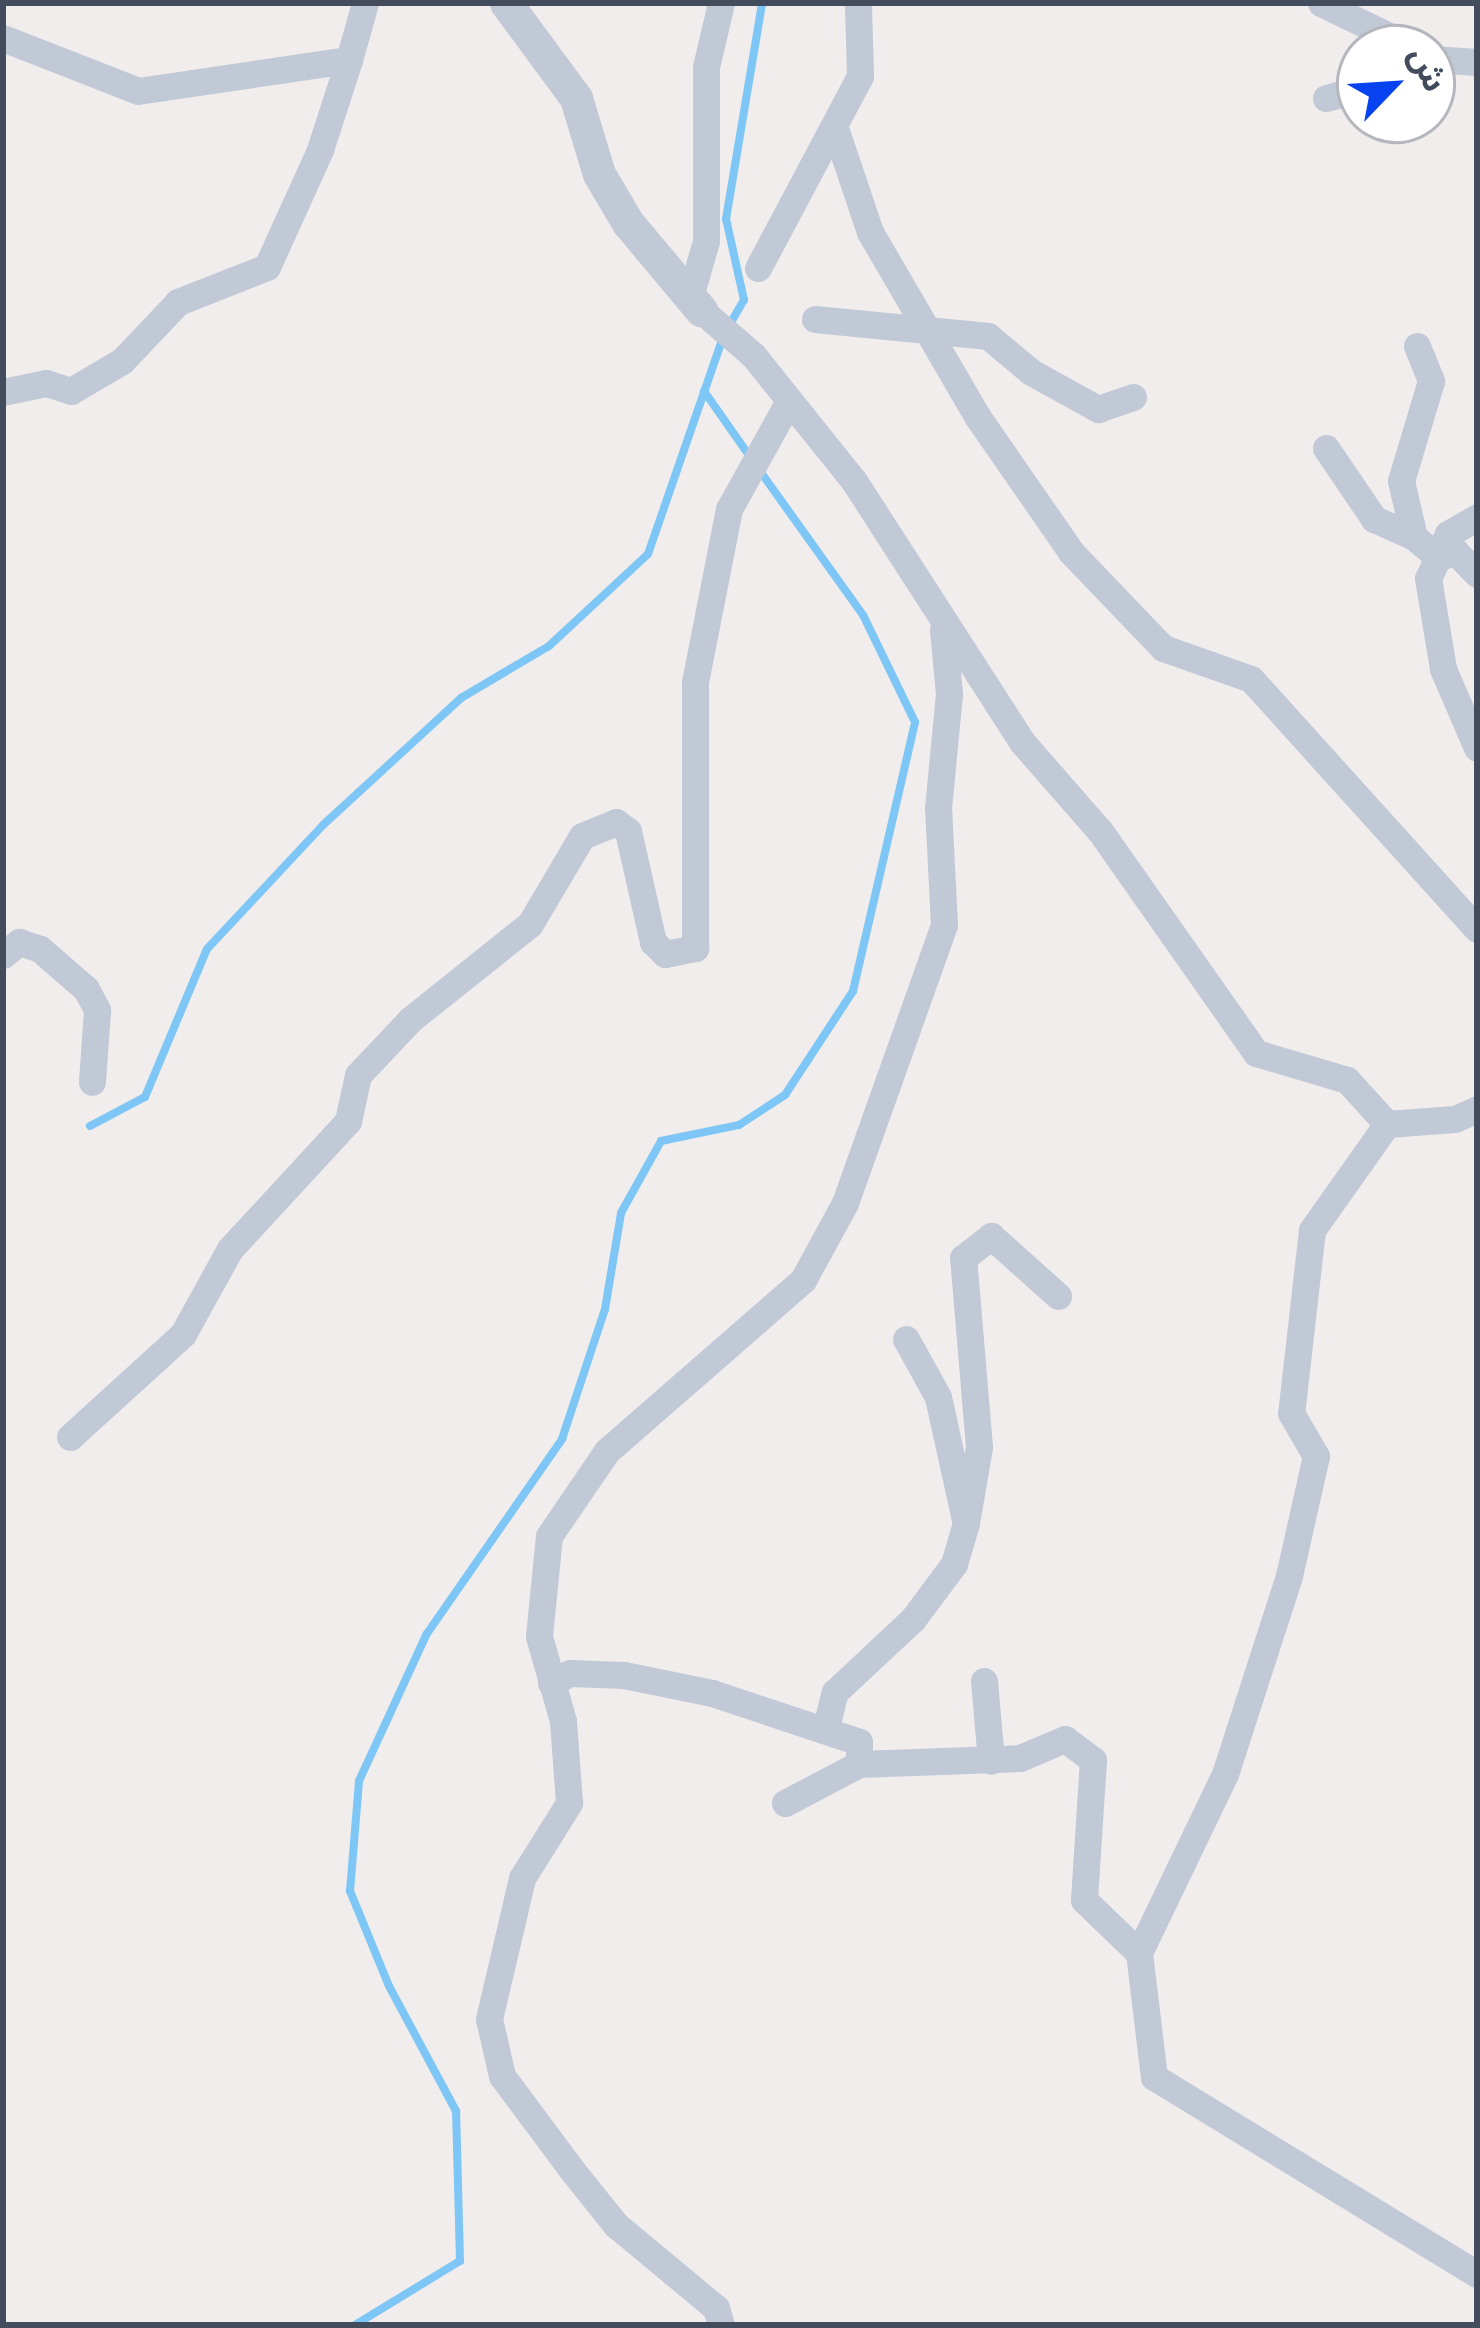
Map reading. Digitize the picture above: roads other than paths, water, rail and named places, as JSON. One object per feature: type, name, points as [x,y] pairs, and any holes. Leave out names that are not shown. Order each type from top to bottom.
[{"type":"street","points":[[3,392],[46,383],[71,391],[122,361],[178,302],[266,267],[320,150],[365,3]]},
{"type":"street","points":[[506,3],[575,98],[599,174],[628,223],[695,305],[753,355],[786,406],[854,481],[943,629],[1022,742],[1100,831],[1256,1053],[1347,1080],[1388,1124]]},
{"type":"street","points":[[695,305],[706,241],[706,68],[721,3]]},
{"type":"street","points":[[758,268],[860,76],[858,3]]},
{"type":"street","points":[[1321,3],[1364,24]]},
{"type":"street","points":[[3,38],[139,92],[349,60]]},
{"type":"street","points":[[1326,98],[1336,95]]},
{"type":"street","points":[[835,128],[870,232],[977,416],[1071,552],[1163,648],[1251,679],[1477,929]]},
{"type":"street","points":[[815,319],[928,326],[988,336],[1031,372],[1098,409],[1133,397]]},
{"type":"street","points":[[1414,537],[1401,481],[1431,381],[1418,346]]},
{"type":"street","points":[[70,1437],[183,1334],[230,1249],[348,1121],[358,1076],[411,1019],[530,924],[582,836],[616,822],[628,831],[652,941],[665,954],[695,948],[695,682],[712,626],[730,509],[786,406]]},
{"type":"street","points":[[1326,448],[1374,519],[1414,537],[1438,557]]},
{"type":"street","points":[[1477,517],[1448,533],[1428,578],[1443,669],[1477,748]]},
{"type":"street","points":[[1438,557],[1456,552],[1477,574]]},
{"type":"street","points":[[722,2325],[716,2308],[616,2225],[502,2076],[489,2019],[523,1878],[569,1803],[563,1721],[538,1636],[549,1536],[607,1451],[803,1280],[875,1128],[944,925],[938,808],[949,694],[943,629]]},
{"type":"street","points":[[3,955],[19,942],[40,949],[86,988],[97,1010],[92,1082]]},
{"type":"street","points":[[1388,1124],[1455,1119],[1477,1109]]},
{"type":"street","points":[[1388,1124],[1312,1230],[1291,1413],[1316,1456],[1289,1576],[1226,1774],[1139,1953],[1154,2077],[1477,2274]]},
{"type":"street","points":[[826,1727],[835,1692],[913,1619],[954,1564],[966,1523],[979,1447],[963,1258],[992,1236],[1058,1296]]},
{"type":"street","points":[[906,1339],[938,1397],[966,1523]]},
{"type":"street","points":[[551,1683],[570,1673],[624,1675],[826,1727],[859,1742],[859,1764]]},
{"type":"street","points":[[984,1681],[991,1761]]},
{"type":"street","points":[[785,1803],[859,1764],[991,1761],[1065,1739],[1093,1760],[1084,1900],[1139,1953]]},
{"type":"waterway","points":[[730,324],[744,300],[726,219],[762,3]]},
{"type":"waterway","points":[[90,1126],[145,1097],[207,949],[323,825],[461,698],[549,646],[648,554],[723,337]]},
{"type":"waterway","points":[[704,391],[751,458]]},
{"type":"waterway","points":[[355,2325],[460,2261],[456,2111],[389,1986],[350,1891],[359,1781],[426,1635],[562,1439],[605,1309],[621,1213],[661,1141],[739,1125],[785,1095],[853,991],[915,722],[863,615],[759,470]]}]
